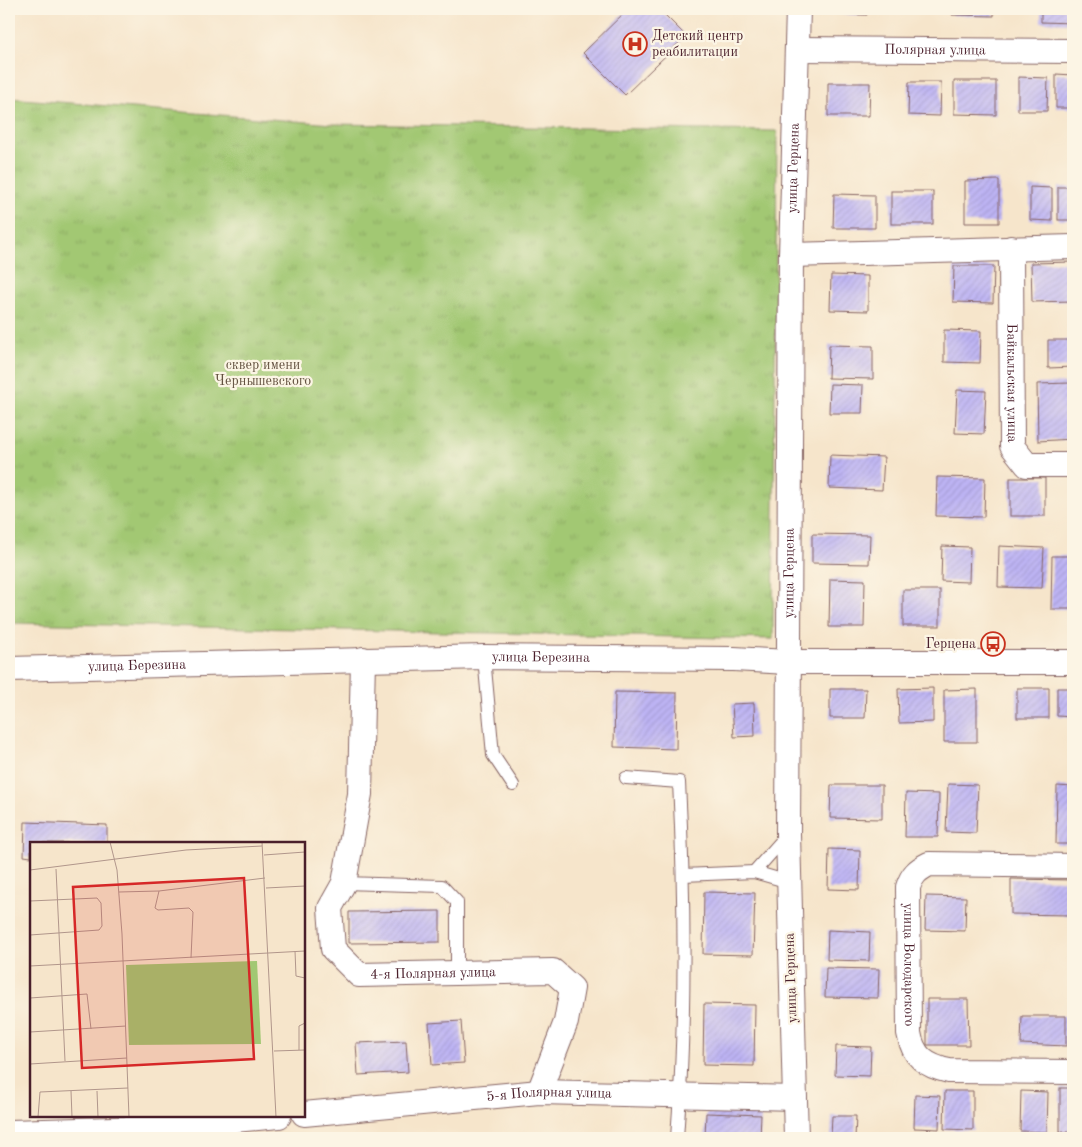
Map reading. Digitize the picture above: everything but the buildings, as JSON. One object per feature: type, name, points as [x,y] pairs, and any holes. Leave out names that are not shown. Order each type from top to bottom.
[{"type":"street","name":"улица Герцена","points":[[796,1138],[788,834],[788,662],[791,256],[798,9]]},
{"type":"street","name":"Полярная улица","points":[[797,49],[1073,51]]},
{"type":"street","points":[[791,256],[1073,247]]},
{"type":"street","name":"Байкальская улица","points":[[1011,248],[1012,446],[1026,465],[1073,465]]},
{"type":"street","name":"улица Березина","points":[[9,669],[363,659],[484,658],[734,659],[788,662],[1073,662]]},
{"type":"street","name":"4-я Полярная улица","points":[[363,659],[360,794],[344,883],[330,908],[333,949],[359,974],[553,971],[572,988],[566,1022],[539,1092]]},
{"type":"street","name":"улица Володарского","points":[[1073,866],[928,864],[918,869],[911,878],[908,887],[908,955],[909,1033],[911,1045],[919,1059],[934,1068],[949,1071],[1073,1072]]},
{"type":"street","name":"5-я Полярная улица","points":[[305,1114],[539,1092],[795,1098]]},
{"type":"street","points":[[9,1132],[150,1133],[271,1117]]},
{"type":"lane","points":[[484,658],[493,755],[512,785]]},
{"type":"lane","points":[[626,778],[679,782],[683,875],[680,1096],[677,1138]]},
{"type":"lane","points":[[754,872],[788,834]]},
{"type":"lane","points":[[683,875],[754,872],[789,882]]},
{"type":"lane","points":[[344,883],[442,886],[457,902],[457,972]]},
{"type":"green space","name":"сквер имени Чернышевского","points":[[9,98],[332,124],[777,131],[773,639],[9,623]]},
{"type":"place","name":"Детский центр реабилитации","points":[[635,44]]},
{"type":"place","name":"Герцена","points":[[993,644]]}]
